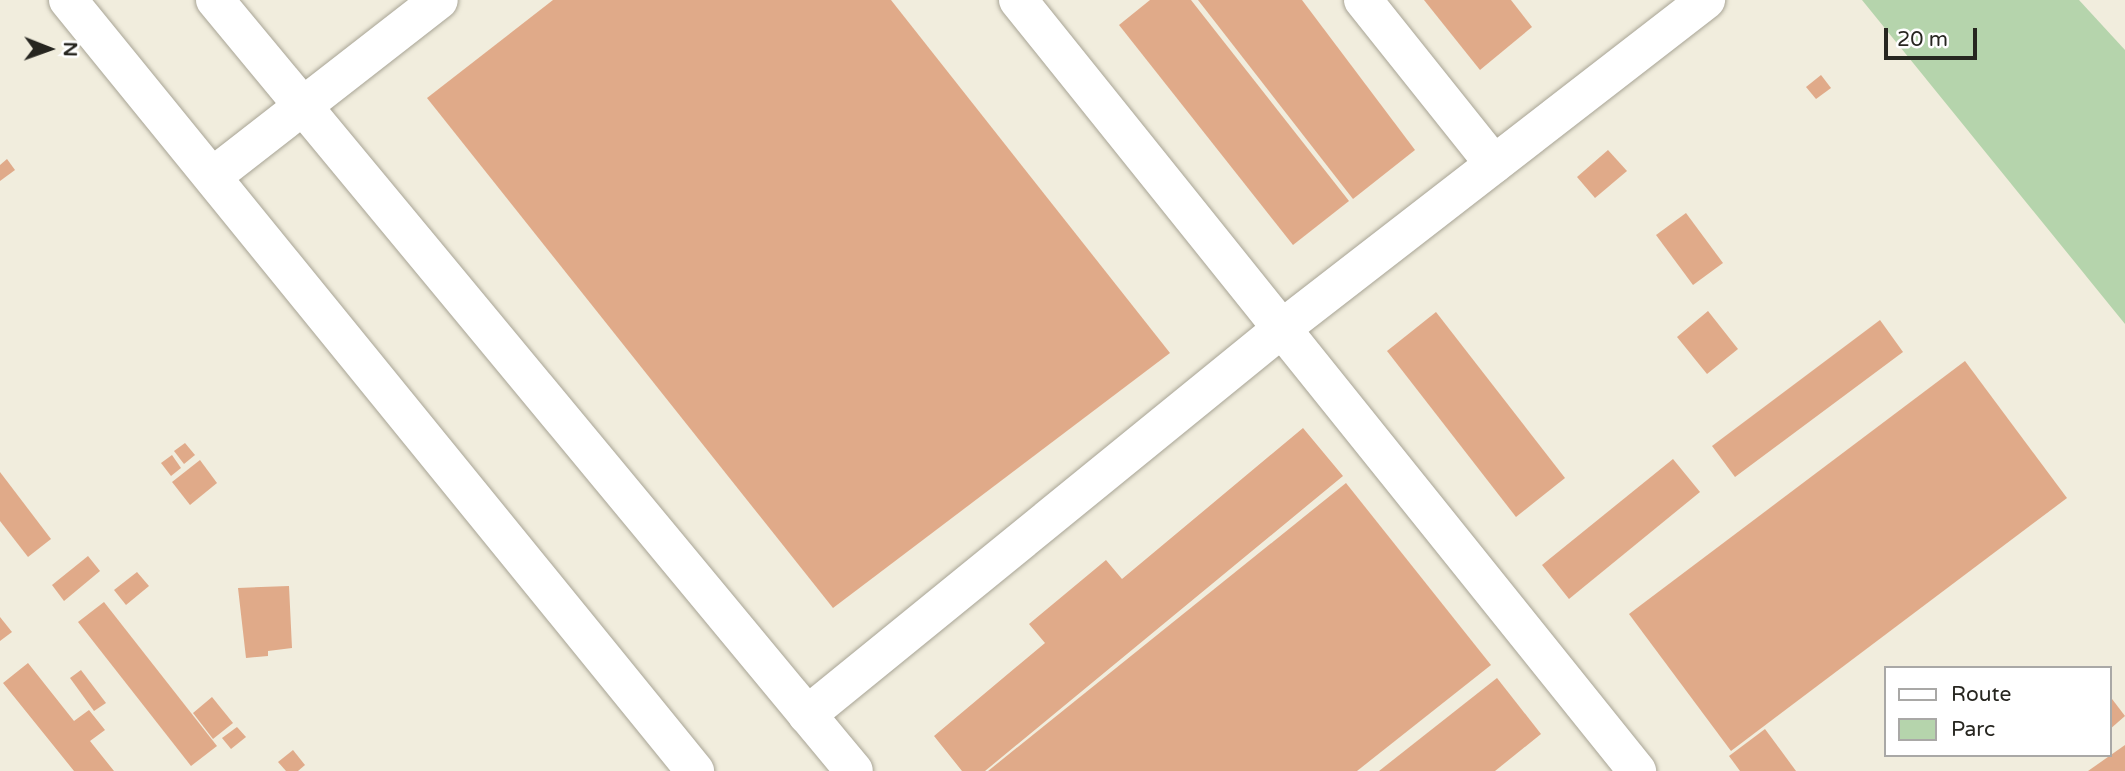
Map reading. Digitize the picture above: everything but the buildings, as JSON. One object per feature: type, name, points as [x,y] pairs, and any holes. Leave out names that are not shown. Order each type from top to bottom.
[{"type":"main road","points":[[68,0],[695,771]]},
{"type":"main road","points":[[215,0],[854,771]]},
{"type":"main road","points":[[213,176],[439,0]]},
{"type":"main road","points":[[1018,0],[1280,330],[1637,771]]},
{"type":"main road","points":[[1363,0],[1494,164]]},
{"type":"main road","points":[[807,715],[1280,330],[1706,0]]},
{"type":"green space","points":[[1862,0],[2079,0],[2125,50],[2125,324]]}]
